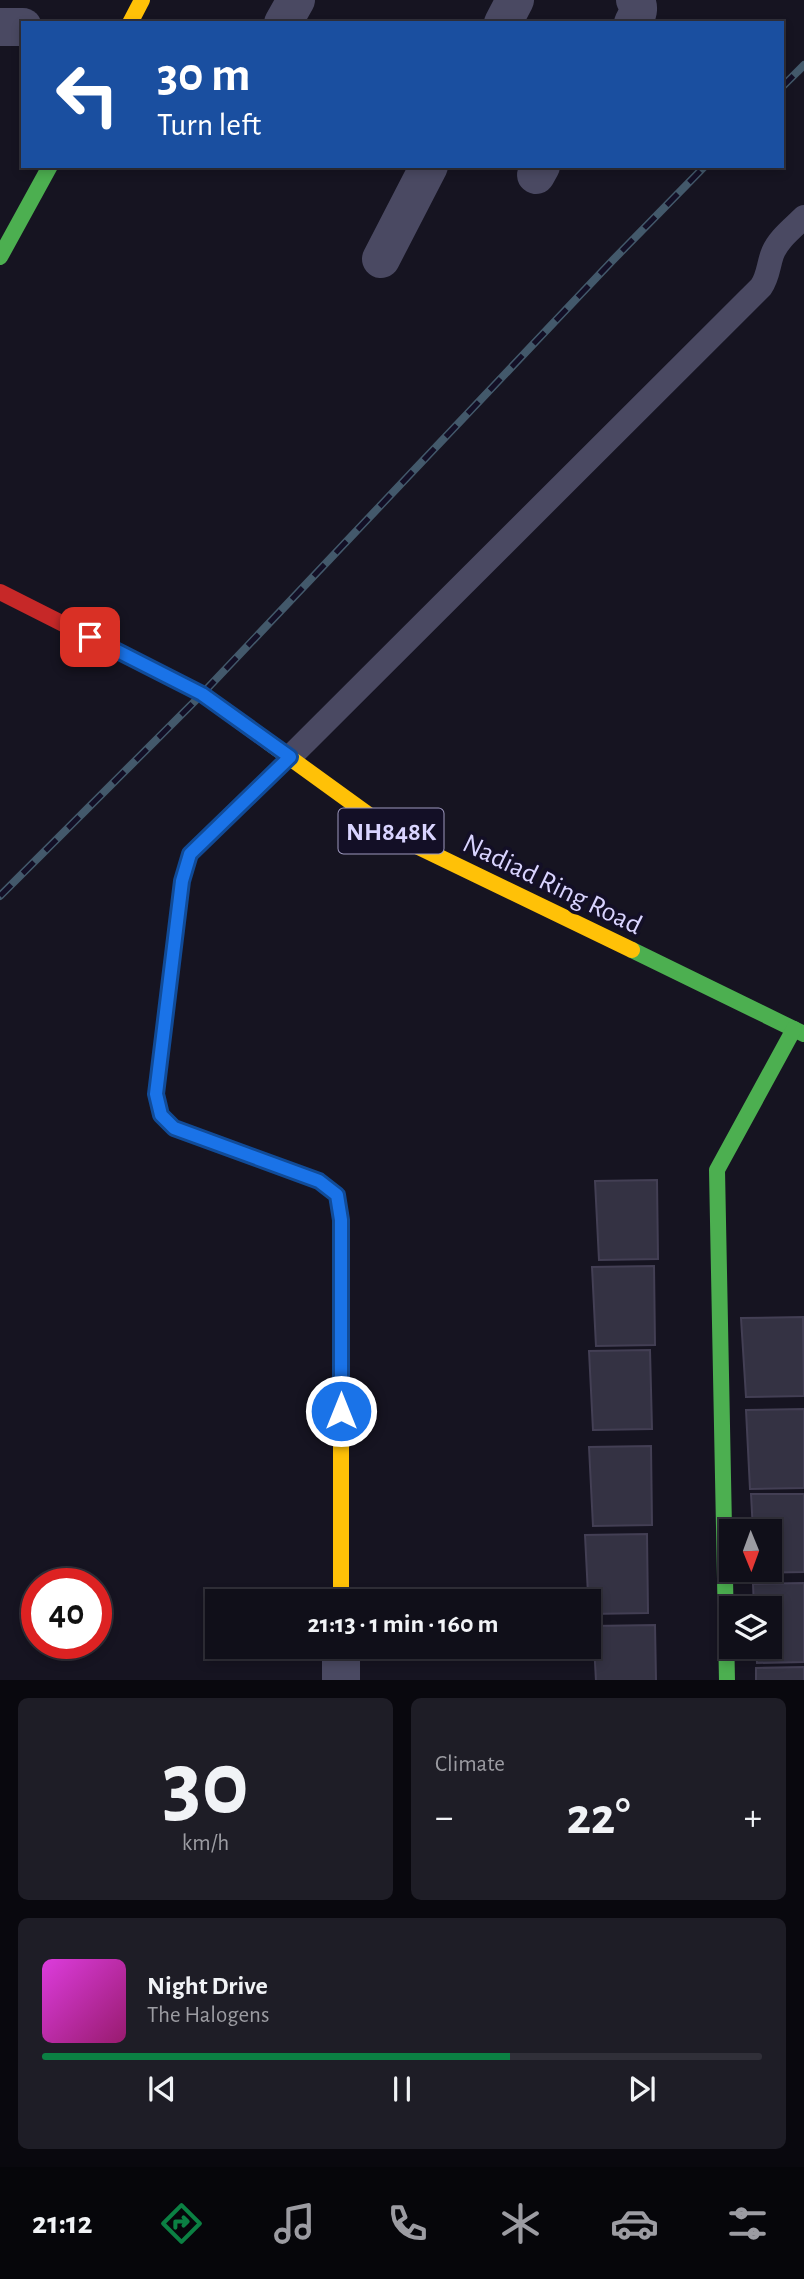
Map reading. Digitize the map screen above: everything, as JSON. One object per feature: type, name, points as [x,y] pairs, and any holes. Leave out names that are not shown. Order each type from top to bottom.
[{"type":"main road","points":[[131,21],[142,0]]},
{"type":"main road","points":[[0,257],[49,168]]},
{"type":"main road","name":"Nadiad Ring Road","points":[[0,592],[202,694],[402,839],[799,1032]]},
{"type":"main road","points":[[290,757],[190,854],[182,881],[156,1094],[161,1115],[174,1128],[319,1181],[337,1195],[341,1234],[341,1589]]},
{"type":"main road","points":[[727,1680],[717,1170],[799,1032]]},
{"type":"street","points":[[284,21],[296,0]]},
{"type":"street","points":[[504,21],[515,0]]},
{"type":"street","points":[[634,21],[638,14],[635,0]]},
{"type":"street","points":[[0,27],[21,27]]},
{"type":"street","points":[[381,259],[428,168]]},
{"type":"street","points":[[341,1659],[341,1680]]},
{"type":"lane","points":[[290,757],[761,287],[767,279],[777,245],[804,217]]},
{"type":"building","points":[[657,1180],[658,1259],[599,1260],[595,1181]]},
{"type":"building","points":[[654,1266],[655,1345],[596,1346],[592,1267]]},
{"type":"building","points":[[803,1317],[804,1396],[746,1397],[741,1318]]},
{"type":"building","points":[[650,1350],[652,1429],[593,1430],[589,1351]]},
{"type":"building","points":[[804,1409],[804,1488],[750,1489],[746,1410]]},
{"type":"building","points":[[651,1446],[652,1525],[593,1526],[589,1447]]},
{"type":"building","points":[[751,1494],[804,1494],[804,1572],[782,1572],[782,1519],[752,1519]]},
{"type":"building","points":[[647,1534],[648,1613],[601,1614],[601,1589],[588,1589],[585,1535]]},
{"type":"building","points":[[804,1583],[804,1662],[757,1663],[757,1659],[782,1659],[782,1596],[754,1596],[753,1584]]},
{"type":"building","points":[[655,1625],[656,1680],[596,1680],[595,1659],[601,1659],[601,1626]]},
{"type":"building","points":[[804,1667],[804,1680],[756,1680],[756,1668]]},
{"type":"railway","points":[[784,85],[804,65]]},
{"type":"railway","points":[[0,896],[202,694],[703,168]]},
{"type":"traffic: fast","points":[[0,257],[49,168]]},
{"type":"traffic: fast","points":[[290,757],[190,854],[182,881],[156,1094],[161,1115],[174,1128],[319,1181],[337,1195],[341,1220],[341,1331]]},
{"type":"traffic: fast","points":[[632,950],[804,1034]]},
{"type":"traffic: fast","points":[[727,1680],[717,1170],[794,1029]]},
{"type":"traffic: slow","points":[[131,21],[142,0]]},
{"type":"traffic: slow","points":[[268,742],[402,839],[632,950]]},
{"type":"traffic: slow","points":[[341,1331],[341,1589]]},
{"type":"traffic: jam","points":[[0,592],[202,694],[268,742]]},
{"type":"route","points":[[90,637],[202,694],[290,757],[190,854],[182,881],[156,1094],[161,1115],[174,1128],[319,1181],[337,1195],[341,1220],[341,1411]]}]
